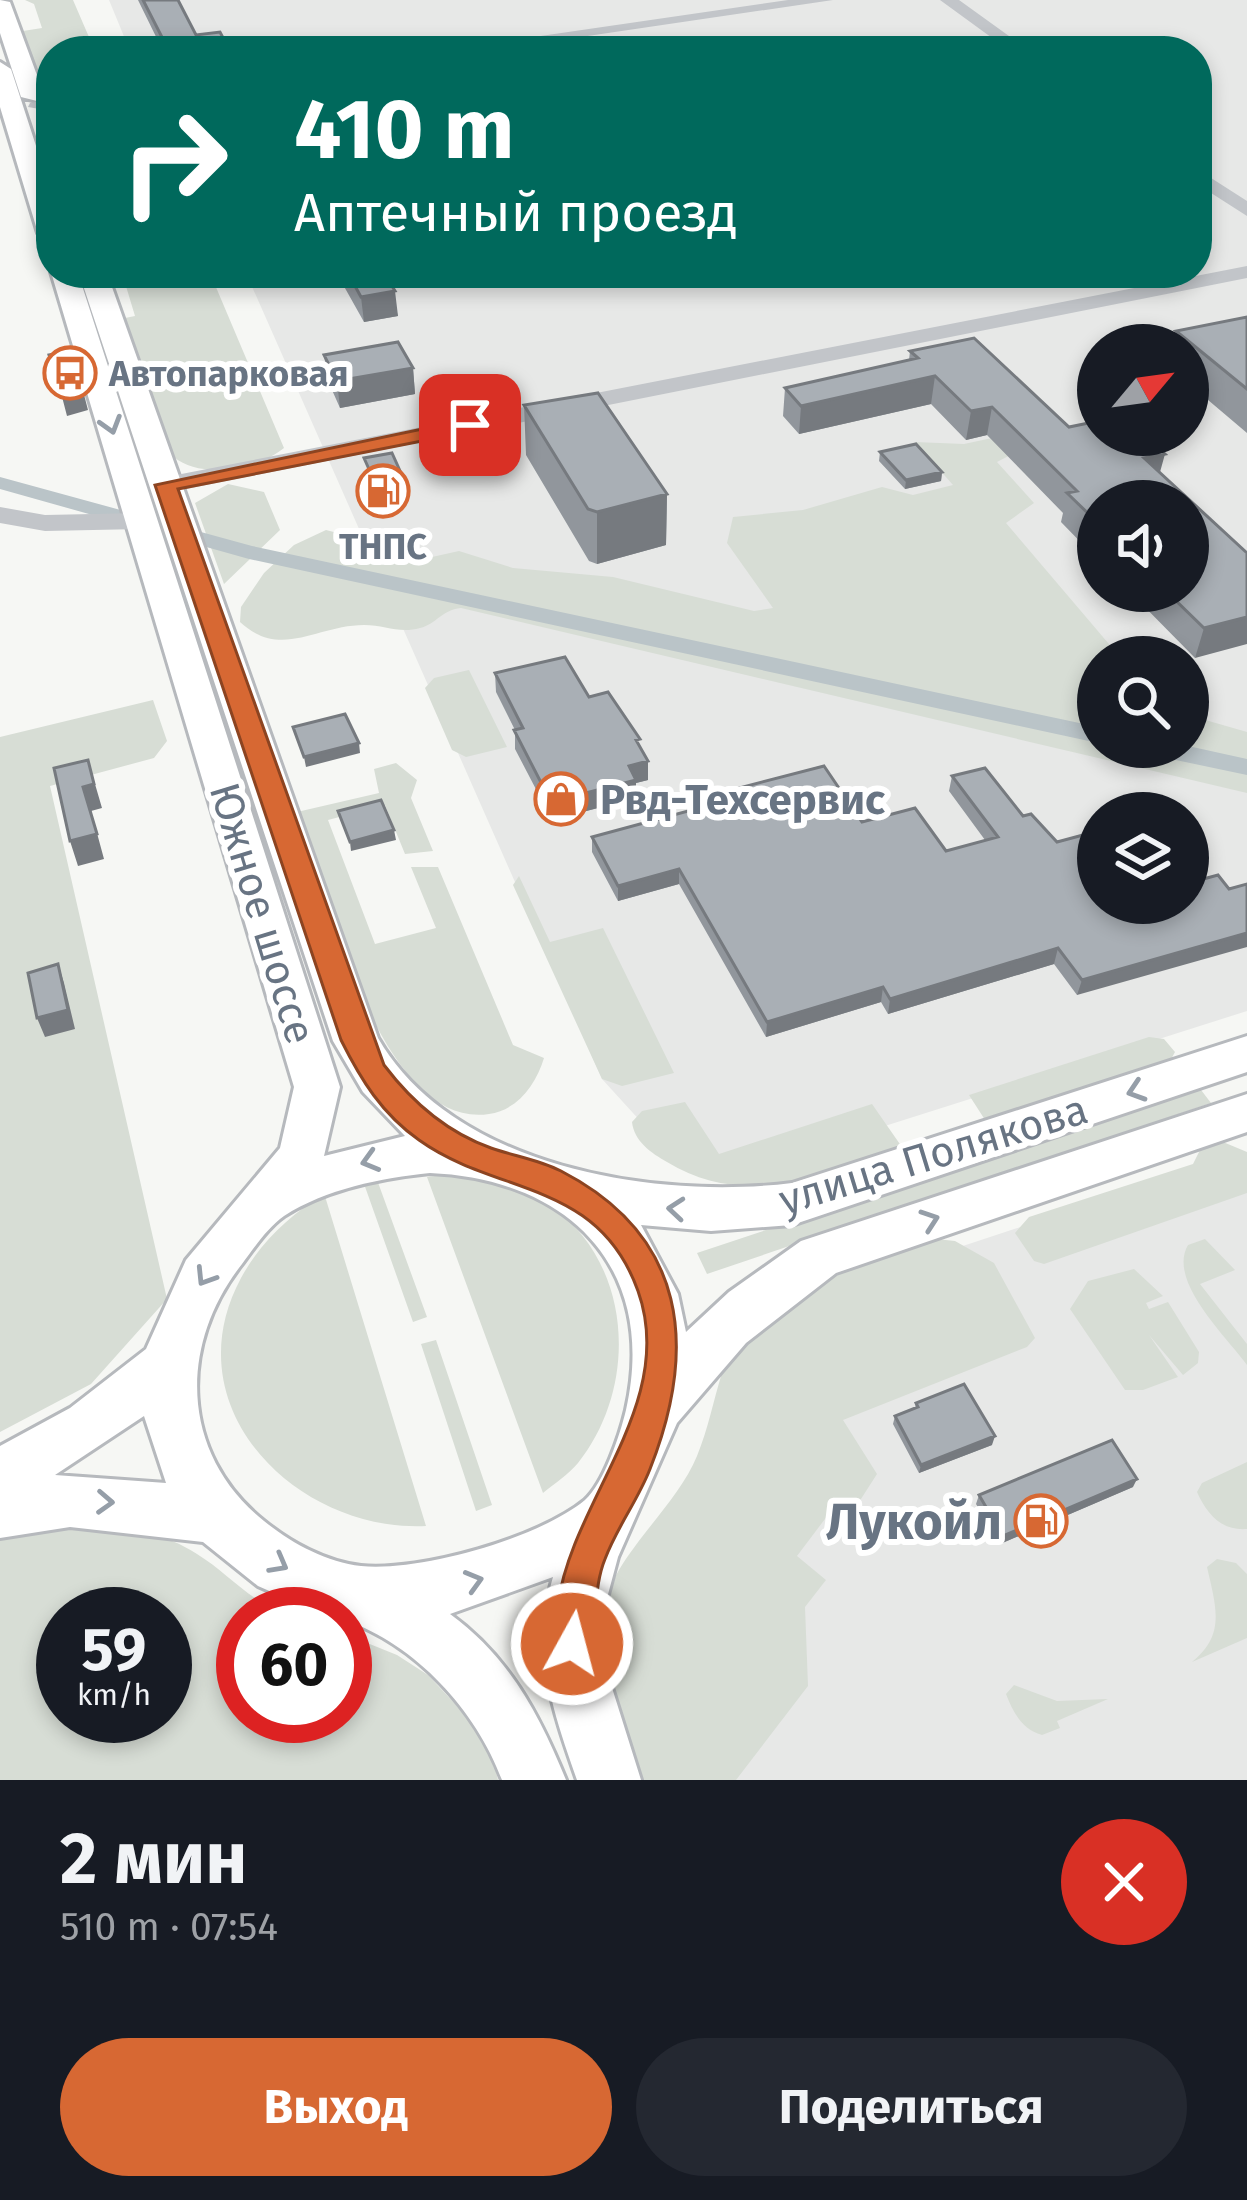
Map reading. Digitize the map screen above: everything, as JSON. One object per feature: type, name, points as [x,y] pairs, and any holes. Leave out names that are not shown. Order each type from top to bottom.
[{"type":"main road","points":[[0,2],[36,87]]},
{"type":"main road","points":[[0,69],[36,184]]},
{"type":"main road","name":"Южное шоссе","points":[[70,288],[356,1040],[396,1103],[432,1133],[478,1157]]},
{"type":"main road","name":"Южное шоссе","points":[[97,288],[317,1087],[303,1151],[268,1202],[204,1275],[165,1366]]},
{"type":"main road","name":"улица Полякова","points":[[545,1178],[646,1207],[740,1212],[792,1204],[1245,1058]]},
{"type":"main road","name":"улица Полякова","points":[[652,1414],[711,1337],[756,1297],[819,1257],[1247,1113]]},
{"type":"main road","name":"Южное шоссе","points":[[268,1202],[312,1180],[394,1154],[436,1150],[478,1157],[545,1178],[586,1201],[618,1228],[651,1280],[660,1308],[652,1414],[632,1468],[601,1521],[581,1570],[572,1618],[572,1670],[609,1780]]},
{"type":"main road","points":[[0,1476],[89,1426],[165,1366],[176,1439],[210,1515],[255,1551],[304,1579],[332,1587]]},
{"type":"main road","points":[[0,1510],[70,1500],[210,1515]]},
{"type":"main road","points":[[372,1595],[425,1593],[472,1583],[533,1559],[601,1521]]},
{"type":"main road","points":[[372,1603],[440,1642],[473,1672],[503,1710],[534,1780]]},
{"type":"street","points":[[558,36],[825,0]]},
{"type":"street","points":[[948,0],[1000,36]]},
{"type":"street","points":[[1212,186],[1247,211]]},
{"type":"street","points":[[1212,279],[1247,272]]},
{"type":"street","points":[[0,515],[45,523],[153,503],[1171,288]]},
{"type":"shaded area","points":[[25,0],[73,0],[89,36],[36,36],[36,68],[23,31],[42,28],[34,4]]},
{"type":"shaded area","points":[[109,0],[1247,0],[1247,1011],[712,1181],[674,1158],[602,1079],[253,288],[1212,288],[1212,36],[124,36]]},
{"type":"shaded area","points":[[127,288],[216,288],[284,448],[260,462],[229,469],[199,468],[174,457],[125,318],[135,316]]},
{"type":"shaded area","points":[[1053,425],[1037,441],[997,462],[1034,503],[1006,523],[1102,636],[1077,636],[1077,753],[461,608],[412,630],[347,626],[285,640],[255,633],[240,622],[241,607],[264,573],[294,545],[326,530],[432,557],[459,551],[513,568],[613,577],[754,611],[773,608],[727,543],[733,517],[803,510],[882,487],[913,495],[953,485],[915,442],[964,444]]},
{"type":"shaded area","points":[[228,484],[264,492],[280,530],[224,584],[195,503]]},
{"type":"shaded area","points":[[469,670],[507,747],[466,757],[452,750],[425,688],[434,678]]},
{"type":"shaded area","points":[[153,700],[167,741],[154,758],[50,786],[167,1299],[91,1384],[0,1432],[0,737]]},
{"type":"shaded area","points":[[1209,721],[1247,732],[1247,793],[1141,768],[1209,768]]},
{"type":"shaded area","points":[[396,763],[417,780],[411,798],[433,851],[405,854],[385,805],[328,820],[375,944],[436,928],[411,867],[438,867],[513,1045],[544,1058],[524,1094],[499,1112],[451,1109],[417,1085],[388,1046],[341,945],[297,812],[379,793],[374,769]]},
{"type":"shaded area","points":[[519,876],[550,942],[603,928],[674,1073],[622,1086],[602,1079],[513,885]]},
{"type":"shaded area","points":[[1149,1037],[1164,1039],[1175,1052],[1169,1063],[987,1123],[969,1095]]},
{"type":"shaded area","points":[[1198,1086],[1211,1103],[707,1274],[697,1253]]},
{"type":"shaded area","points":[[685,1102],[719,1154],[872,1104],[904,1150],[785,1183],[726,1184],[667,1162],[636,1135],[632,1122],[642,1111]]},
{"type":"shaded area","points":[[1223,1142],[1247,1152],[1247,1193],[1044,1264],[1034,1261],[1015,1233],[1029,1217],[1193,1164],[1203,1144]]},
{"type":"shaded area","points":[[1247,1152],[1247,1780],[657,1780],[848,1284]]},
{"type":"shaded area","points":[[456,1173],[517,1189],[551,1206],[578,1231],[612,1293],[618,1363],[611,1399],[578,1463],[543,1493],[427,1177]]},
{"type":"shaded area","points":[[376,1177],[427,1317],[413,1322],[363,1181]]},
{"type":"shaded area","points":[[324,1193],[426,1526],[378,1522],[333,1508],[292,1484],[259,1453],[235,1415],[222,1372],[224,1326],[241,1278],[277,1230]]},
{"type":"shaded area","points":[[918,1237],[955,1241],[994,1263],[1035,1338],[1027,1347],[843,1420],[877,1474],[850,1516],[831,1511],[797,1556],[826,1580],[805,1607],[808,1686],[736,1780],[641,1780],[613,1702],[603,1662],[601,1621],[615,1577],[697,1456],[738,1333],[776,1290]]},
{"type":"shaded area","points":[[1205,1239],[1235,1270],[1200,1284],[1247,1344],[1247,1365],[1202,1308],[1185,1275],[1188,1245]]},
{"type":"shaded area","points":[[1134,1269],[1163,1296],[1146,1303],[1149,1309],[1168,1302],[1199,1352],[1198,1363],[1183,1375],[1149,1335],[1178,1377],[1143,1390],[1125,1390],[1070,1309],[1088,1281]]},
{"type":"shaded area","points":[[436,1340],[492,1505],[476,1511],[421,1344]]},
{"type":"shaded area","points":[[1247,1462],[1247,1529],[1238,1529],[1216,1520],[1197,1492],[1202,1483]]},
{"type":"shaded area","points":[[95,1524],[173,1541],[241,1587],[216,1587],[216,1743],[372,1743],[372,1645],[428,1675],[489,1740],[498,1780],[0,1780],[0,1536]]},
{"type":"shaded area","points":[[1217,1559],[1236,1563],[1247,1574],[1247,1638],[1192,1662],[1214,1631],[1207,1567]]},
{"type":"shaded area","points":[[1014,1685],[1057,1701],[1108,1699],[1057,1721],[1060,1728],[1042,1735],[1015,1714],[1006,1694]]},
{"type":"building","points":[[143,0],[178,0],[196,35],[220,32],[222,36],[161,36]]},
{"type":"building","points":[[356,288],[395,291],[361,297]]},
{"type":"building","points":[[1247,317],[1247,389],[1209,358],[1209,324]]},
{"type":"building","points":[[974,338],[1069,427],[1077,425],[1077,456],[1154,456],[1144,458],[1168,480],[1077,480],[1077,491],[992,407],[971,411],[935,376],[801,406],[785,388],[918,358],[910,351]]},
{"type":"building","points":[[398,342],[413,368],[337,381],[324,355]]},
{"type":"building","points":[[71,351],[81,383],[60,389],[49,355]]},
{"type":"building","points":[[598,393],[667,494],[597,512],[588,509],[524,405]]},
{"type":"building","points":[[916,444],[942,472],[906,480],[880,452]]},
{"type":"building","points":[[392,453],[401,473],[373,478],[364,458]]},
{"type":"building","points":[[1209,518],[1247,553],[1247,617],[1204,628],[1188,612],[1209,612]]},
{"type":"building","points":[[565,657],[589,697],[608,692],[640,739],[636,740],[648,761],[629,766],[636,780],[551,802],[514,730],[523,728],[495,673]]},
{"type":"building","points":[[345,714],[359,743],[304,757],[293,727]]},
{"type":"building","points":[[88,760],[94,784],[83,787],[97,834],[70,841],[54,768]]},
{"type":"building","points":[[824,766],[862,822],[915,808],[946,851],[998,837],[952,776],[985,768],[1023,816],[1031,814],[1057,842],[1077,837],[1077,924],[1209,924],[1209,877],[1218,875],[1229,889],[1247,884],[1247,933],[1082,980],[1058,948],[890,999],[883,987],[767,1022],[679,869],[618,886],[592,837],[718,803],[716,794]]},
{"type":"building","points":[[381,800],[394,830],[350,842],[338,811]]},
{"type":"building","points":[[58,964],[68,1010],[37,1018],[28,973]]},
{"type":"building","points":[[964,1384],[995,1436],[921,1465],[895,1416]]},
{"type":"building","points":[[1112,1440],[1137,1479],[1003,1536],[979,1495]]},
{"type":"waterway","points":[[0,483],[249,552],[1077,730]]},
{"type":"waterway","points":[[1209,759],[1247,767]]},
{"type":"place","name":"Автопарковая","points":[[70,373]]},
{"type":"place","name":"ТНПС","points":[[383,491]]},
{"type":"place","name":"Рвд-Техсервис","points":[[561,799]]},
{"type":"place","name":"Лукойл","points":[[1041,1521]]},
{"type":"route","points":[[470,425],[166,485],[356,1040],[373,1074],[396,1103],[432,1133],[478,1157],[545,1178],[586,1201],[618,1228],[651,1280],[660,1308],[652,1414],[632,1468],[601,1521],[581,1570],[572,1644]]}]
